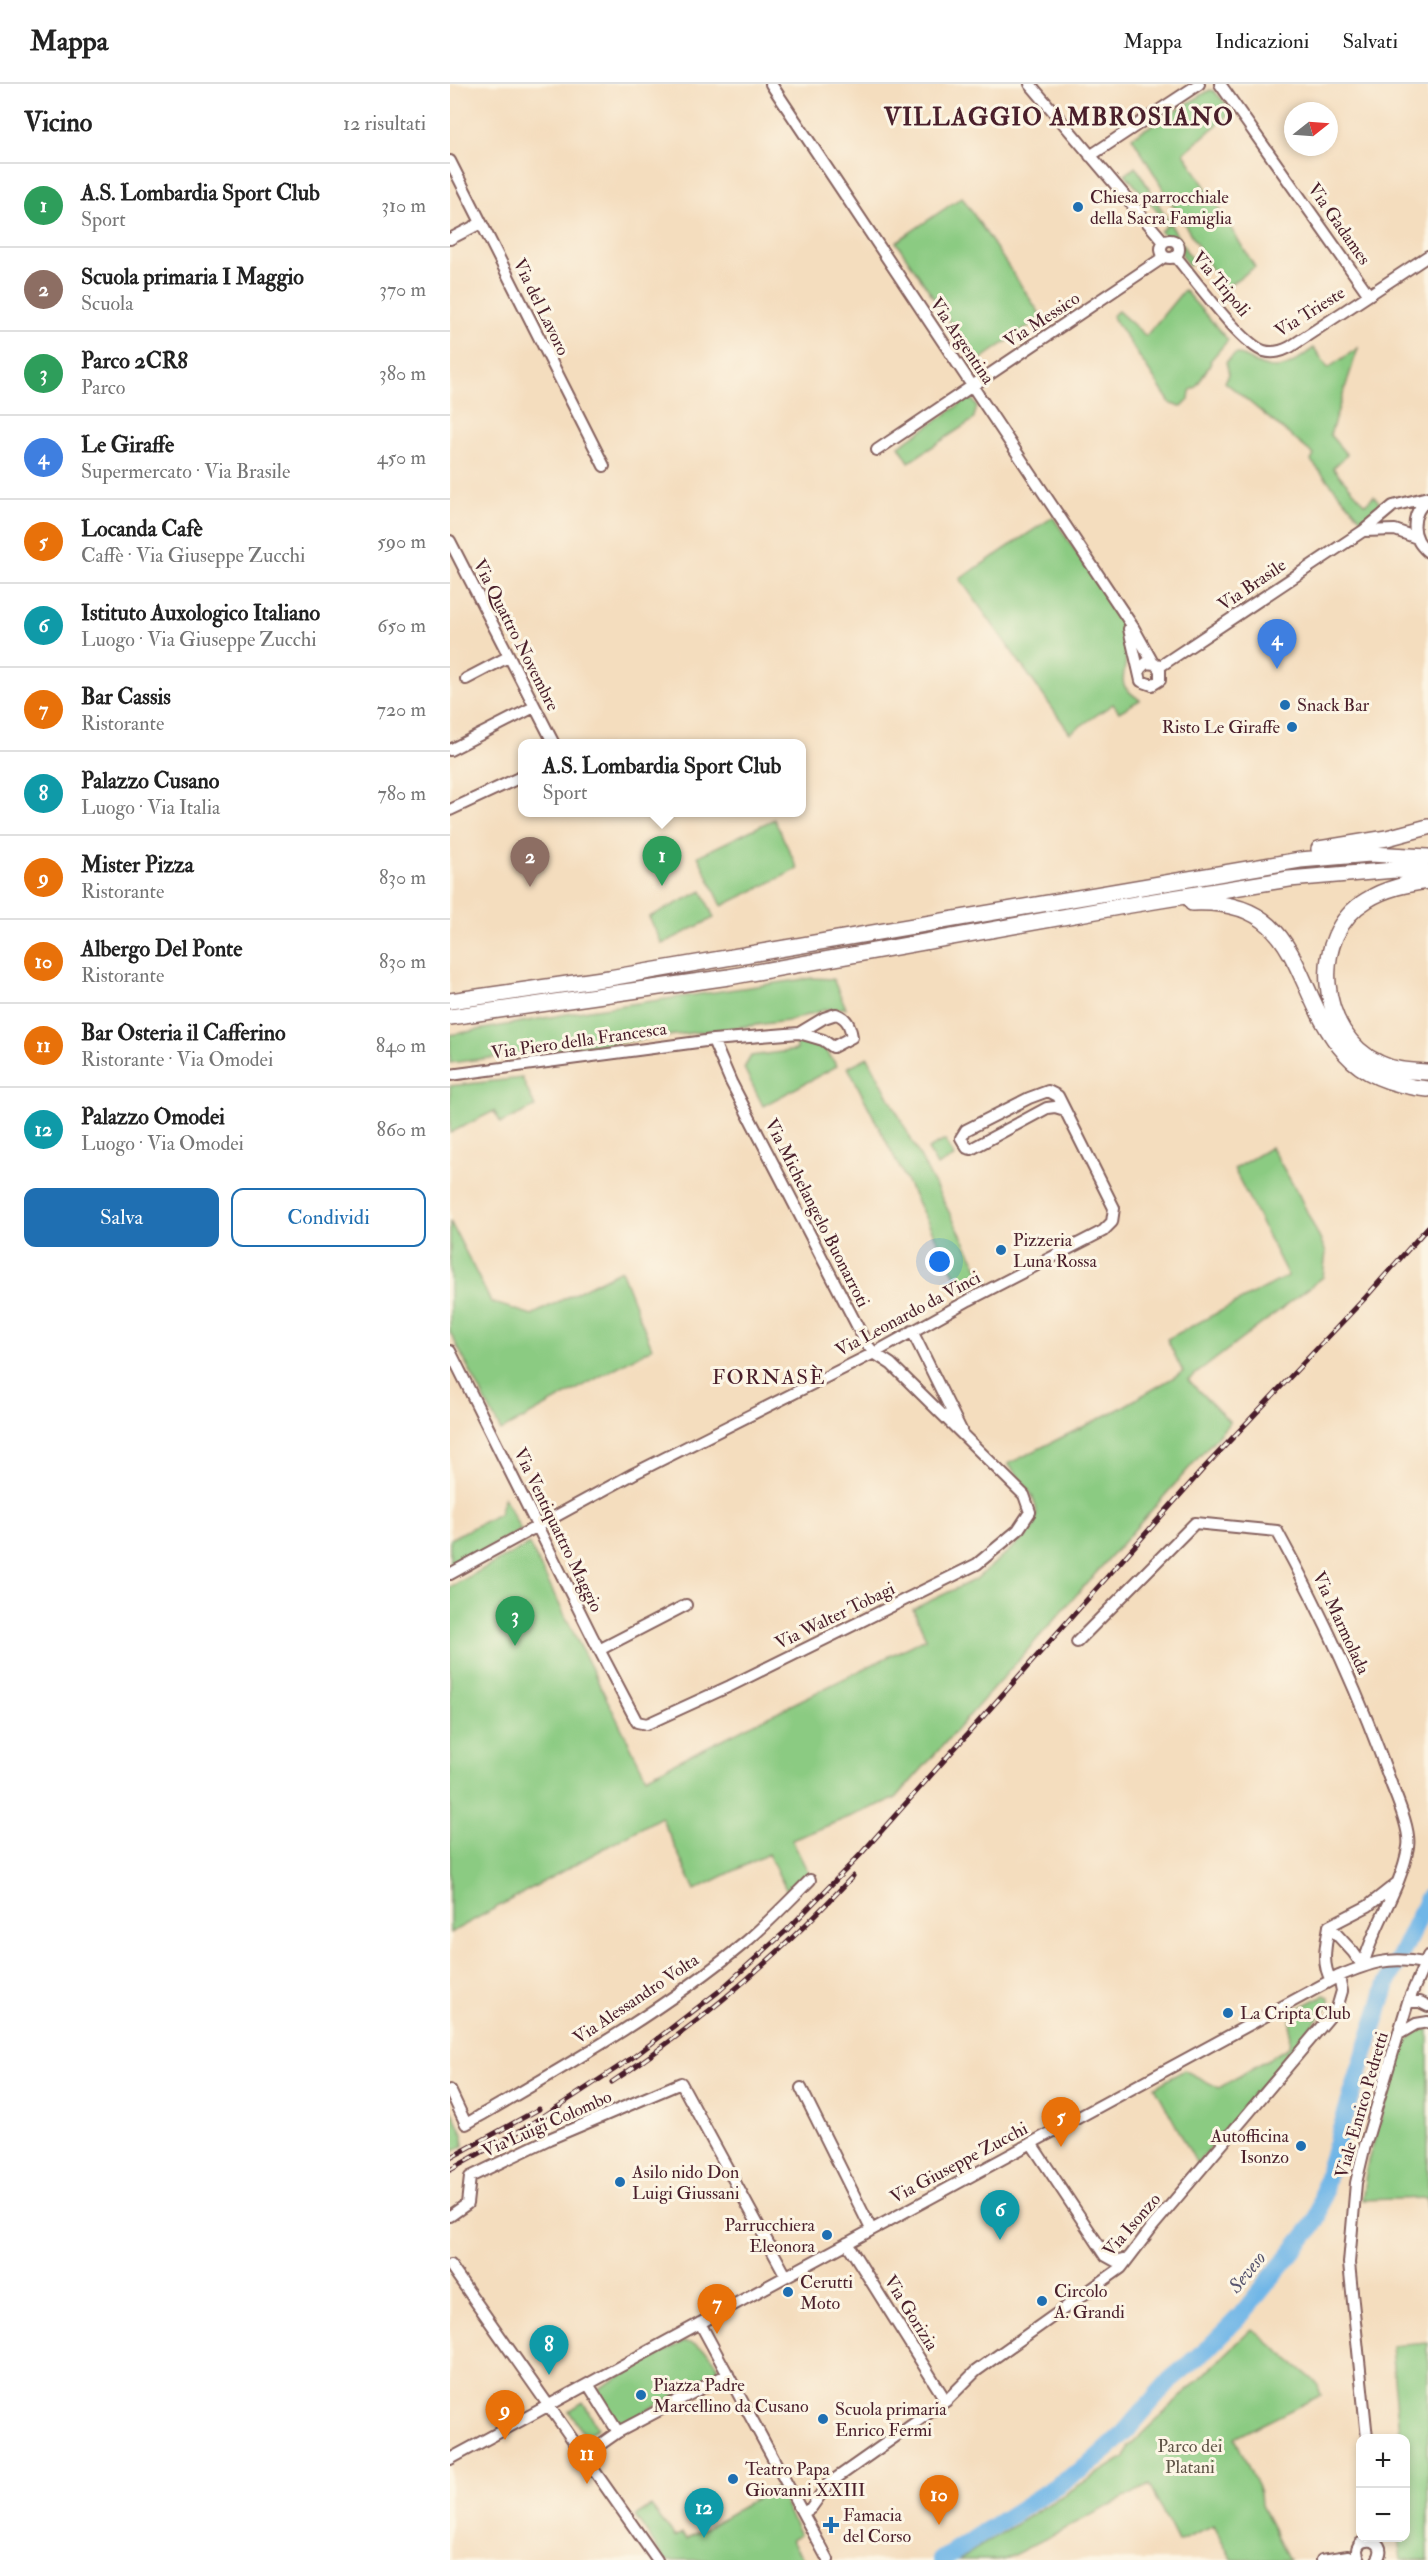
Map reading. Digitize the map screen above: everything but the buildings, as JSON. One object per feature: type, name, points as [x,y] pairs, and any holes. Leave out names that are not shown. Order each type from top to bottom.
[{"type":"highway","points":[[1206,876],[1258,858],[1387,838],[1428,827]]},
{"type":"highway","points":[[450,1001],[609,978],[1300,860],[1336,856],[1428,857]]},
{"type":"highway","points":[[450,1017],[718,979],[1124,906],[1289,879],[1395,870],[1428,872]]},
{"type":"highway","points":[[1428,881],[1391,888],[1365,900],[1347,919],[1332,944],[1327,969],[1330,999],[1340,1025],[1357,1048],[1378,1063],[1404,1071],[1428,1071]]},
{"type":"highway","points":[[1124,906],[1212,902],[1234,906],[1255,914],[1274,929],[1288,946],[1328,1031],[1347,1056],[1371,1074],[1402,1087],[1428,1089]]},
{"type":"highway","points":[[1402,1087],[1428,1084]]},
{"type":"street","name":"Via Argentina","points":[[771,84],[1156,665]]},
{"type":"street","name":"Via Tripoli","points":[[1030,84],[1164,242]]},
{"type":"street","points":[[1090,156],[1199,84]]},
{"type":"street","name":"Via Gadames","points":[[1220,84],[1369,295]]},
{"type":"street","name":"Via del Lavoro","points":[[450,161],[604,466]]},
{"type":"street","points":[[450,238],[481,223]]},
{"type":"street","name":"Via Tripoli","points":[[1169,240],[1177,243],[1179,249],[1176,257],[1168,259],[1164,257],[1161,248],[1164,242],[1169,240]]},
{"type":"street","name":"Via Trieste","points":[[1269,352],[1279,352],[1290,347],[1428,256]]},
{"type":"street","name":"Via Messico","points":[[877,450],[1164,257]]},
{"type":"street","name":"Via Tripoli","points":[[1176,257],[1244,337],[1255,346],[1269,352]]},
{"type":"street","points":[[1428,498],[1420,507],[1414,526],[1417,538],[1428,552]]},
{"type":"street","name":"Via Brasile","points":[[1156,665],[1363,531],[1393,506],[1428,498]]},
{"type":"street","points":[[1363,531],[1395,530],[1417,538]]},
{"type":"street","name":"Via Quattro Novembre","points":[[450,541],[551,739]]},
{"type":"street","name":"Via Argentina","points":[[1126,617],[1140,669]]},
{"type":"street","points":[[466,679],[508,657]]},
{"type":"street","points":[[1143,664],[1156,665],[1161,673],[1160,680],[1152,685],[1141,681],[1140,669],[1143,664]]},
{"type":"street","points":[[450,750],[534,707]]},
{"type":"street","points":[[450,810],[518,778]]},
{"type":"street","name":"Via Piero della Francesca","points":[[450,1075],[713,1040],[799,1033]]},
{"type":"street","name":"Via Michelangelo Buonarroti","points":[[713,1040],[731,1082],[866,1343],[874,1353],[891,1364],[1024,1495],[1030,1512]]},
{"type":"street","points":[[1048,1092],[1058,1096],[1065,1110],[1055,1107],[1047,1108],[971,1149],[967,1148],[961,1138],[966,1130],[1029,1098],[1048,1092]]},
{"type":"street","name":"Via Leonardo da Vinci","points":[[450,1574],[689,1444],[874,1353],[912,1330],[1103,1231],[1112,1222],[1114,1208],[1065,1110]]},
{"type":"street","name":"Via Michelangelo Buonarroti","points":[[912,1330],[963,1436]]},
{"type":"street","name":"Via Ventiquattro Maggio","points":[[450,1351],[637,1722]]},
{"type":"street","name":"Via Walter Tobagi","points":[[637,1722],[647,1724],[730,1686],[977,1564],[1018,1530],[1030,1512]]},
{"type":"street","name":"Via Marmolada","points":[[1077,1642],[1195,1522],[1277,1532],[1309,1588],[1381,1754],[1402,1813],[1409,1845],[1394,1894],[1368,1943],[1363,1966]]},
{"type":"street","points":[[599,1650],[686,1605]]},
{"type":"street","name":"Via Alessandro Volta","points":[[451,2093],[466,2124],[606,2043],[664,2004],[749,1939],[810,1881]]},
{"type":"street","points":[[1363,1966],[1329,1926],[1368,1906],[1397,1883]]},
{"type":"street","name":"Via Isonzo","points":[[802,2513],[811,2508],[828,2484],[946,2401],[976,2371],[1121,2268],[1337,2008],[1342,1992],[1335,1978],[1326,1970],[1329,1926]]},
{"type":"street","name":"Via Giuseppe Zucchi","points":[[450,2459],[1335,1978],[1384,1960],[1426,1960]]},
{"type":"street","points":[[1426,1960],[1428,1974]]},
{"type":"street","name":"Viale Enrico Pedretti","points":[[1366,2434],[1349,2264],[1356,2183],[1408,2001],[1426,1960]]},
{"type":"street","points":[[1408,2001],[1420,2002],[1428,2006]]},
{"type":"street","points":[[1408,2001],[1412,2009],[1428,2022]]},
{"type":"street","points":[[1399,2034],[1416,2024],[1428,2022]]},
{"type":"street","name":"Via Luigi Colombo","points":[[450,2216],[466,2204],[470,2177],[549,2139],[681,2083],[786,2276]]},
{"type":"street","points":[[801,2088],[872,2229]]},
{"type":"street","points":[[1031,2143],[1106,2256],[1107,2270],[1103,2280]]},
{"type":"street","name":"Via Gorizia","points":[[847,2242],[946,2401]]},
{"type":"street","points":[[1106,2256],[1115,2260],[1128,2258]]},
{"type":"street","points":[[450,2265],[657,2560]]},
{"type":"street","points":[[699,2323],[828,2560]]},
{"type":"street","points":[[584,2456],[618,2432],[728,2374]]},
{"type":"street","points":[[588,2384],[618,2432]]},
{"type":"street","points":[[1322,2560],[1356,2559],[1358,2547],[1362,2542]]},
{"type":"street","points":[[1375,2542],[1380,2552],[1378,2559]]},
{"type":"green space","points":[[1210,90],[1214,91],[1233,111],[1184,153],[1255,267],[1217,293],[1213,282],[1217,278],[1132,137]]},
{"type":"green space","points":[[1136,167],[1193,262],[1189,266],[1183,258],[1180,245],[1160,232],[1168,224],[1125,174]]},
{"type":"green space","points":[[962,197],[1042,317],[977,362],[896,242]]},
{"type":"green space","points":[[1184,290],[1228,340],[1210,361],[1211,363],[1196,387],[1190,391],[1189,400],[1182,407],[1171,404],[1112,316],[1118,311],[1146,336]]},
{"type":"green space","points":[[1314,348],[1328,368],[1358,348],[1330,435],[1347,455],[1333,468],[1365,504],[1374,496],[1379,502],[1380,508],[1362,520],[1311,461],[1314,455],[1225,382],[1229,374],[1226,362],[1236,354],[1258,364],[1277,368],[1292,363]]},
{"type":"green space","points":[[968,399],[973,400],[977,407],[973,420],[909,462],[899,446]]},
{"type":"green space","points":[[1053,517],[1126,630],[1121,636],[1126,657],[1123,683],[1140,700],[1119,712],[1113,704],[1070,733],[960,579]]},
{"type":"green space","points":[[774,819],[798,869],[722,906],[698,856]]},
{"type":"green space","points":[[702,891],[714,918],[662,944],[649,917]]},
{"type":"green space","points":[[812,978],[833,979],[846,1008],[827,1009],[788,1021],[450,1063],[450,1035],[589,1010]]},
{"type":"green space","points":[[807,1038],[823,1046],[837,1066],[763,1106],[744,1068],[751,1056],[797,1050],[796,1041]]},
{"type":"green space","points":[[868,1057],[984,1279],[963,1291],[848,1067]]},
{"type":"green space","points":[[522,1078],[535,1107],[501,1123],[494,1111],[450,1133],[450,1086]]},
{"type":"green space","points":[[945,1140],[954,1157],[937,1166],[928,1149]]},
{"type":"green space","points":[[1271,1147],[1299,1195],[1326,1252],[1323,1277],[1188,1380],[1230,1422],[896,1798],[792,1840],[809,1874],[788,1893],[768,1854],[695,1890],[661,1817],[450,1933],[450,1587],[529,1544],[646,1777],[926,1638],[913,1609],[976,1579],[1033,1530],[1037,1511],[1035,1503],[1027,1487],[1008,1464],[1119,1409],[1183,1372],[1167,1339],[1288,1276],[1234,1169]]},
{"type":"green space","points":[[450,1221],[491,1302],[532,1315],[621,1270],[652,1348],[501,1431],[450,1332]]},
{"type":"green space","points":[[504,1497],[521,1530],[450,1568],[450,1539],[499,1514]]},
{"type":"green space","points":[[1324,1995],[1329,1997],[1329,2005],[1197,2164],[1155,2087],[1184,2070],[1219,2088],[1289,2047],[1291,2012]]},
{"type":"green space","points":[[1428,2029],[1428,2217],[1426,2198],[1362,2200],[1368,2161],[1399,2060],[1408,2041],[1420,2030]]},
{"type":"green space","points":[[450,2111],[453,2112],[463,2134],[463,2146],[450,2153]]},
{"type":"green space","name":"Parco dei Platani","points":[[1252,2329],[1317,2383],[1321,2395],[1235,2438],[1260,2492],[1261,2505],[1289,2560],[1232,2560],[1214,2526],[1178,2542],[1149,2485],[1004,2560],[958,2560],[1125,2457],[1128,2447]]},
{"type":"green space","points":[[683,2342],[696,2345],[708,2352],[716,2363],[718,2376],[705,2384],[698,2382],[620,2426],[598,2389]]},
{"type":"green space","points":[[1428,2343],[1428,2560],[1401,2560],[1399,2542],[1410,2542],[1410,2434],[1395,2434],[1399,2432],[1391,2346]]},
{"type":"green space","points":[[583,2402],[598,2427],[585,2436],[569,2411]]},
{"type":"green space","points":[[776,2487],[800,2535],[791,2540],[804,2560],[665,2560],[635,2516],[651,2506],[675,2537],[682,2533],[687,2539]]},
{"type":"waterway","name":"Seveso","points":[[941,2560],[1090,2464],[1124,2433],[1170,2380],[1208,2348],[1241,2315],[1313,2226],[1318,2217],[1329,2167],[1387,1984],[1428,1898]]},
{"type":"railway","points":[[450,2170],[530,2125],[635,2056],[718,1992],[787,1930],[860,1855],[1204,1468],[1366,1297],[1428,1227]]},
{"type":"railway","points":[[612,2082],[677,2036],[739,1986],[797,1933],[853,1876]]},
{"type":"railway","points":[[450,2158],[539,2109]]},
{"type":"place","name":"Chiesa parrocchiale della Sacra Famiglia","points":[[1078,207]]},
{"type":"place","name":"Le Giraffe","points":[[1277,669]]},
{"type":"place","name":"Snack Bar","points":[[1285,705]]},
{"type":"place","name":"Risto Le Giraffe","points":[[1292,727]]},
{"type":"place","name":"A.S. Lombardia Sport Club","points":[[662,886]]},
{"type":"place","name":"Scuola primaria I Maggio","points":[[530,887]]},
{"type":"place","name":"Pizzeria Luna Rossa","points":[[1001,1250]]},
{"type":"place","name":"Parco 2CR8","points":[[515,1646]]},
{"type":"place","name":"La Cripta Club","points":[[1228,2013]]},
{"type":"place","name":"Autofficina Isonzo","points":[[1301,2146]]},
{"type":"place","name":"Locanda Cafè","points":[[1061,2147]]},
{"type":"place","name":"Asilo nido Don Luigi Giussani","points":[[620,2182]]},
{"type":"place","name":"Parrucchiera Eleonora","points":[[827,2235]]},
{"type":"place","name":"Istituto Auxologico Italiano","points":[[1000,2240]]},
{"type":"place","name":"Cerutti Moto","points":[[788,2292]]},
{"type":"place","name":"Circolo A. Grandi","points":[[1042,2301]]},
{"type":"place","name":"Bar Cassis","points":[[717,2334]]},
{"type":"place","name":"Palazzo Cusano","points":[[549,2375]]},
{"type":"place","name":"Piazza Padre Marcellino da Cusano","points":[[641,2395]]},
{"type":"place","name":"Scuola primaria Enrico Fermi","points":[[823,2419]]},
{"type":"place","name":"Mister Pizza","points":[[505,2440]]},
{"type":"place","name":"Teatro Papa Giovanni XXIII","points":[[733,2479]]},
{"type":"place","name":"Bar Osteria il Cafferino","points":[[587,2484]]},
{"type":"place","name":"Famacia del Corso","points":[[831,2525]]},
{"type":"place","name":"Albergo Del Ponte","points":[[939,2525]]},
{"type":"place","name":"Palazzo Omodei","points":[[704,2538]]},
{"type":"district","name":"VILLAGGIO AMBROSIANO","points":[[1059,117]]},
{"type":"district","name":"FORNASÈ","points":[[769,1377]]}]
